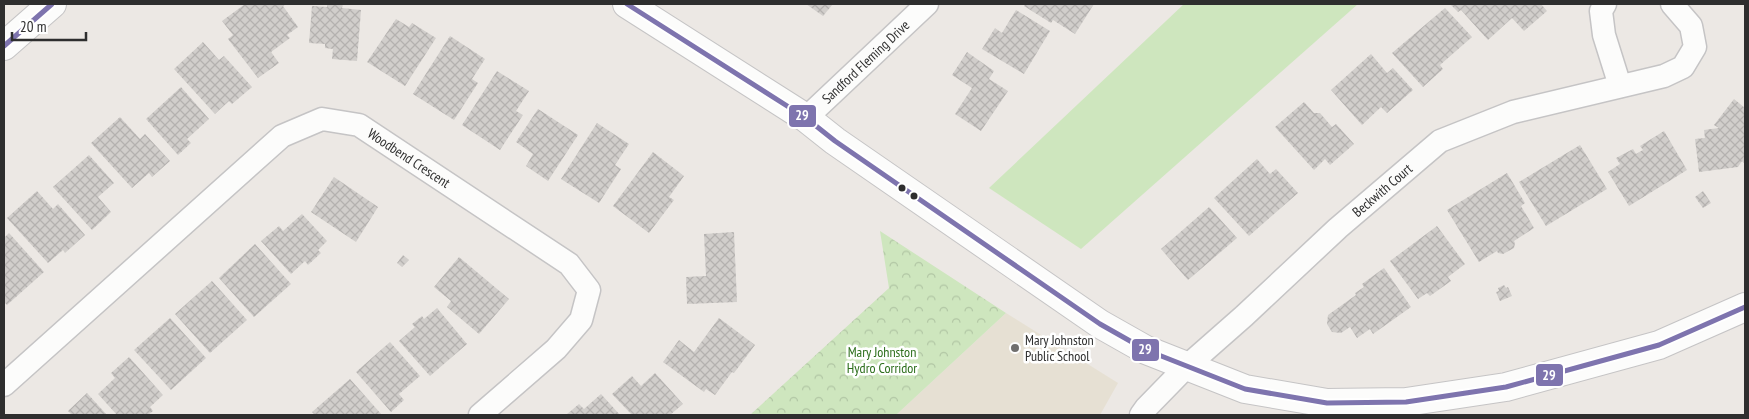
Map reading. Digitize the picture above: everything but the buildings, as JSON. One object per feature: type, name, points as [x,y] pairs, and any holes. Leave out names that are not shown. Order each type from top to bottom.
[{"type":"street","points":[[627,4],[806,118],[836,141],[1100,324],[1146,350],[1245,389],[1327,403],[1406,402],[1506,387],[1659,345],[1745,308]]},
{"type":"street","name":"Sandford Fleming Drive","points":[[806,118],[927,4]]},
{"type":"street","points":[[1604,4],[1601,11],[1604,35],[1620,86]]},
{"type":"street","name":"Beckwith Court","points":[[1141,415],[1186,367],[1244,316],[1338,228],[1440,141],[1512,112],[1664,76],[1683,67],[1695,48],[1691,26],[1672,4]]},
{"type":"street","points":[[4,46],[47,5]]},
{"type":"street","name":"Woodbend Crescent","points":[[4,384],[282,136],[322,119],[359,125],[569,264],[589,290],[581,320],[556,349],[480,415]]},
{"type":"shaded area","name":"Mary Johnston Public School","points":[[1006,313],[1118,383],[1100,415],[896,415]]},
{"type":"green space","points":[[1184,4],[1358,4],[1081,249],[989,188]]},
{"type":"green space","name":"Mary Johnston Hydro Corridor","points":[[880,231],[1006,313],[896,415],[750,415],[889,288]]},
{"type":"transit line","name":"29","points":[[4,46],[52,4]]},
{"type":"transit line","name":"29","points":[[627,4],[806,118],[835,141],[1100,324],[1146,350],[1245,389],[1327,403],[1406,402],[1506,387],[1659,345],[1745,307]]},
{"type":"place","name":"Mary Johnston Public School","points":[[1015,348]]}]
